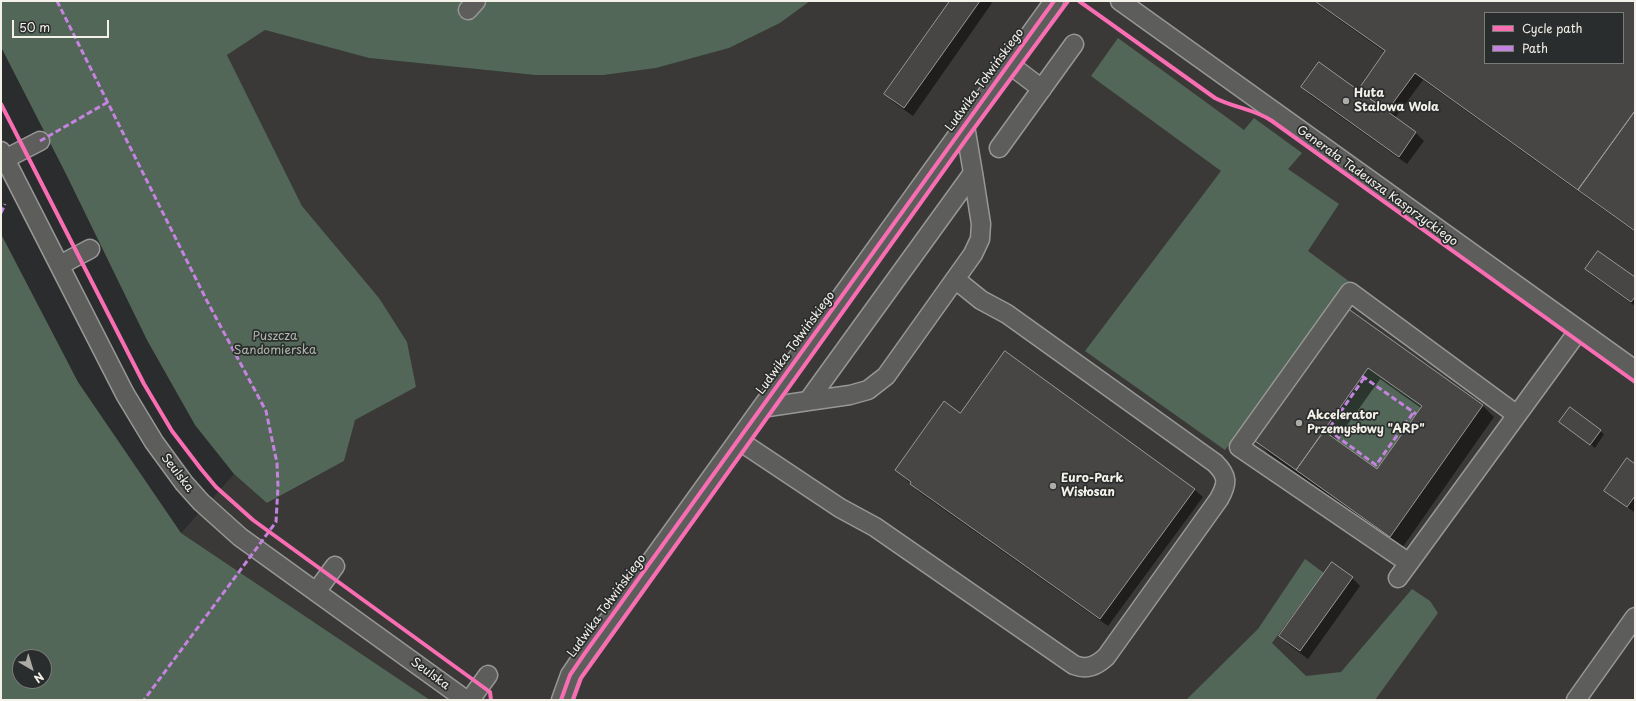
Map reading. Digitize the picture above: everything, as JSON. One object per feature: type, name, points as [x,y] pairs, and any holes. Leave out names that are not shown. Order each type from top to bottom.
[{"type":"street","name":"Ludwika Tołwińskiego","points":[[561,700],[570,675],[1054,1]]},
{"type":"street","name":"Generała Tadeusza Kasprzyckiego","points":[[1120,1],[1635,370]]},
{"type":"street","points":[[999,148],[1074,44]]},
{"type":"street","points":[[1009,64],[1042,89]]},
{"type":"street","points":[[761,408],[850,395],[868,390],[886,376],[973,254],[980,238],[981,224],[965,126]]},
{"type":"street","points":[[3,155],[40,140]]},
{"type":"street","name":"Seulska","points":[[3,155],[125,394],[167,462],[201,502],[226,525],[466,700]]},
{"type":"street","points":[[808,401],[973,173]]},
{"type":"street","points":[[60,265],[90,249]]},
{"type":"street","points":[[738,440],[840,508],[875,527],[1074,665],[1081,668],[1090,668],[1099,663],[1106,657],[1219,499],[1225,488],[1226,479],[1222,470],[1214,463],[1007,314],[980,300],[955,279]]},
{"type":"street","points":[[1409,563],[1239,447],[1350,292],[1517,415]]},
{"type":"street","points":[[1398,578],[1579,330]]},
{"type":"street","points":[[316,592],[335,566]]},
{"type":"street","points":[[1576,700],[1629,640],[1635,617]]},
{"type":"street","points":[[470,700],[488,675]]},
{"type":"shaded area","name":"Huta Stalowa Wola","points":[[810,1],[1635,1],[1635,700],[430,700],[181,533],[234,474],[268,503],[344,461],[354,420],[416,387],[379,298],[302,206],[227,55],[265,30],[369,58],[535,75],[604,75],[656,68],[729,48],[780,23]]},
{"type":"green space","name":"Puszcza Sandomierska","points":[[1,1],[810,1],[780,23],[729,48],[656,68],[604,75],[535,75],[369,58],[265,30],[227,55],[302,206],[379,298],[407,342],[416,387],[355,420],[344,461],[267,503],[234,474],[195,425],[147,340],[66,174],[1,47]]},
{"type":"green space","points":[[1118,38],[1244,130],[1254,118],[1302,153],[1288,169],[1339,204],[1308,251],[1350,282],[1225,450],[1085,351],[1221,171],[1091,76]]},
{"type":"green space","points":[[1,234],[78,382],[181,533],[430,700],[1,700]]},
{"type":"green space","points":[[1368,368],[1422,406],[1377,469],[1324,431]]},
{"type":"green space","points":[[1305,559],[1324,573],[1272,643],[1306,676],[1341,672],[1412,589],[1430,601],[1438,613],[1375,700],[1186,700],[1258,629]]},
{"type":"building","points":[[950,1],[980,1],[904,108],[884,94]]},
{"type":"building","points":[[1315,1],[1635,1],[1635,111],[1578,190],[1415,73],[1387,111],[1358,90],[1385,51]]},
{"type":"building","name":"Huta Stalowa Wola","points":[[1319,62],[1416,132],[1399,157],[1301,87]]},
{"type":"building","points":[[1635,111],[1635,231],[1578,190]]},
{"type":"building","points":[[1598,251],[1635,277],[1635,297],[1631,302],[1585,269]]},
{"type":"building","name":"Akcelerator Przemysłowy \"ARP\"","points":[[1347,308],[1483,405],[1390,537],[1255,441]],"holes":[[[1368,368],[1422,406],[1377,469],[1324,431],[1296,470]]]},
{"type":"building","name":"Euro-Park Wisłosan","points":[[1005,351],[1195,489],[1100,619],[910,484],[911,482],[895,470],[944,401],[960,413]]},
{"type":"building","points":[[1570,407],[1601,430],[1590,445],[1559,422]]},
{"type":"building","points":[[1627,458],[1635,464],[1635,496],[1627,507],[1604,491]]},
{"type":"building","points":[[1332,562],[1353,577],[1300,651],[1279,636]]},
{"type":"marked path","points":[[57,1],[207,301],[266,411],[277,463],[278,486],[276,522],[144,700]]},
{"type":"marked path","points":[[40,141],[108,102]]},
{"type":"marked path","points":[[1,213],[5,204]]},
{"type":"marked path","points":[[1362,376],[1416,414]]},
{"type":"marked path","points":[[1364,378],[1328,430],[1376,465],[1413,413]]},
{"type":"cycle path","points":[[561,700],[570,675],[585,653],[1054,1]]},
{"type":"cycle path","points":[[573,700],[581,678],[967,138],[1068,1]]},
{"type":"cycle path","points":[[1079,1],[1215,98],[1252,111],[1272,121],[1635,382]]},
{"type":"cycle path","points":[[1,104],[144,384],[172,431],[201,469],[216,487],[253,520],[490,692],[491,700]]},
{"type":"place","name":"Huta Stalowa Wola","points":[[1346,101]]},
{"type":"place","name":"Akcelerator Przemysłowy \"ARP\"","points":[[1299,423]]},
{"type":"place","name":"Euro-Park Wisłosan","points":[[1053,486]]}]
